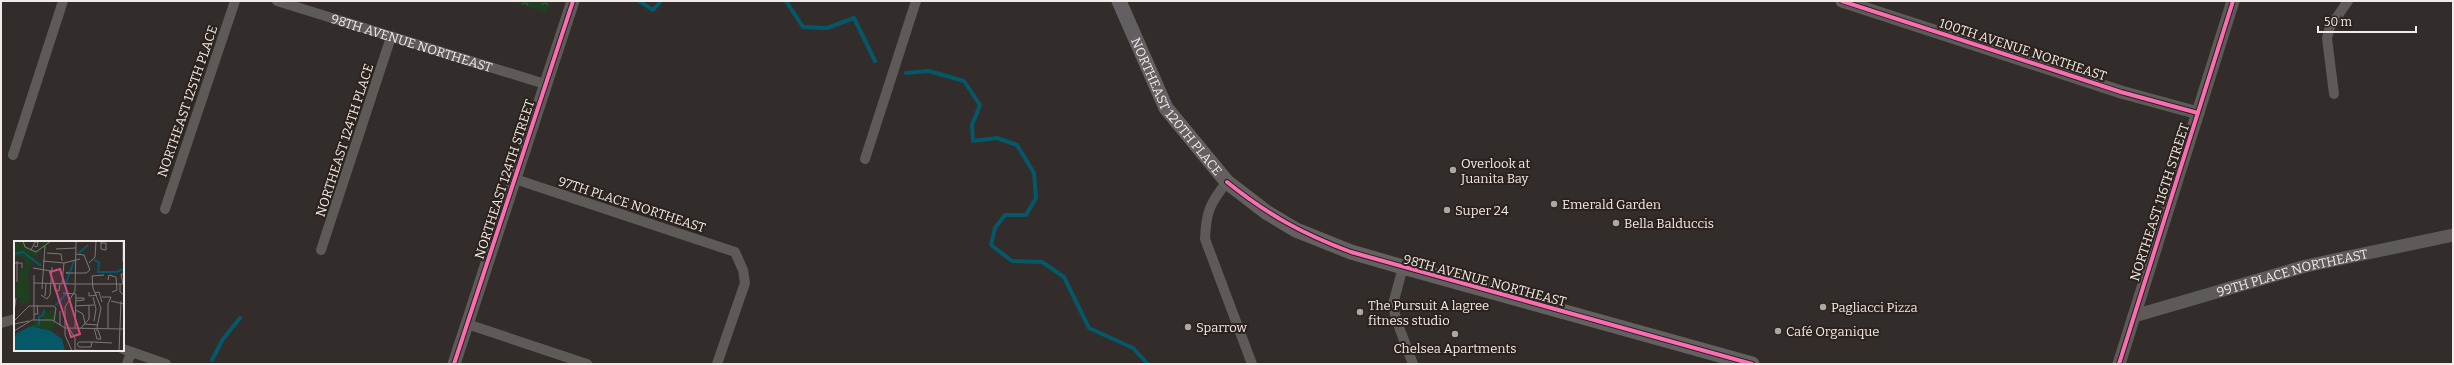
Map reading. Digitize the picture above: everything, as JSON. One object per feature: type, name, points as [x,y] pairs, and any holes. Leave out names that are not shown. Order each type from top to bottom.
[{"type":"main road","name":"NORTHEAST 120TH PLACE","points":[[1119,1],[1166,108],[1227,182]]},
{"type":"main road","name":"98TH AVENUE NORTHEAST","points":[[1227,182],[1266,212],[1296,230],[1351,252],[1403,268],[1752,364]]},
{"type":"street","points":[[13,155],[63,1]]},
{"type":"street","name":"NORTHEAST 125TH PLACE","points":[[164,209],[235,1]]},
{"type":"street","name":"98TH AVENUE NORTHEAST","points":[[277,1],[545,84]]},
{"type":"street","name":"NORTHEAST 124TH STREET","points":[[454,364],[573,1]]},
{"type":"street","points":[[865,159],[916,1]]},
{"type":"street","name":"100TH AVENUE NORTHEAST","points":[[1842,1],[1869,5],[2121,92],[2198,114]]},
{"type":"street","name":"NORTHEAST 116TH STREET","points":[[2119,364],[2233,1]]},
{"type":"street","points":[[2334,94],[2327,38],[2330,27],[2348,1]]},
{"type":"street","name":"NORTHEAST 124TH PLACE","points":[[321,250],[391,37]]},
{"type":"street","name":"97TH PLACE NORTHEAST","points":[[514,179],[735,252],[739,258],[745,283],[717,364]]},
{"type":"street","name":"NORTHEAST 120TH PLACE","points":[[1227,182],[1210,203],[1206,219],[1205,239],[1252,364]]},
{"type":"street","name":"99TH PLACE NORTHEAST","points":[[2134,316],[2306,266],[2453,235]]},
{"type":"street","points":[[1403,268],[1393,304],[1396,319],[1413,364]]},
{"type":"street","points":[[1,323],[14,319]]},
{"type":"street","points":[[467,324],[587,364]]},
{"type":"street","points":[[127,364],[127,350],[166,364]]},
{"type":"green space","points":[[512,1],[550,1],[546,13]]},
{"type":"waterway","points":[[639,1],[653,10],[661,1]]},
{"type":"waterway","points":[[786,1],[803,27],[827,28],[854,18],[875,61]]},
{"type":"waterway","points":[[906,73],[929,71],[964,81],[980,105],[972,125],[973,141],[997,138],[1017,145],[1034,173],[1036,198],[1026,215],[1005,215],[995,228],[991,245],[1012,261],[1042,262],[1064,277],[1089,328],[1133,348],[1148,364]]},
{"type":"waterway","points":[[212,360],[223,339],[240,318]]},
{"type":"cycle path","points":[[454,364],[573,1]]},
{"type":"cycle path","points":[[1842,1],[2121,92],[2198,113]]},
{"type":"cycle path","points":[[2119,364],[2233,1]]},
{"type":"cycle path","points":[[1227,182],[1242,194],[1286,223],[1351,252],[1752,364]]},
{"type":"place","name":"Overlook at Juanita Bay","points":[[1453,170]]},
{"type":"place","name":"Emerald Garden","points":[[1554,204]]},
{"type":"place","name":"Super 24","points":[[1447,210]]},
{"type":"place","name":"Bella Balduccis","points":[[1616,223]]},
{"type":"place","name":"Pagliacci Pizza","points":[[1823,307]]},
{"type":"place","name":"The Pursuit A lagree fitness studio","points":[[1360,312]]},
{"type":"place","name":"Sparrow","points":[[1188,327]]},
{"type":"place","name":"Café Organique","points":[[1778,331]]},
{"type":"place","name":"Chelsea Apartments","points":[[1455,334]]}]
